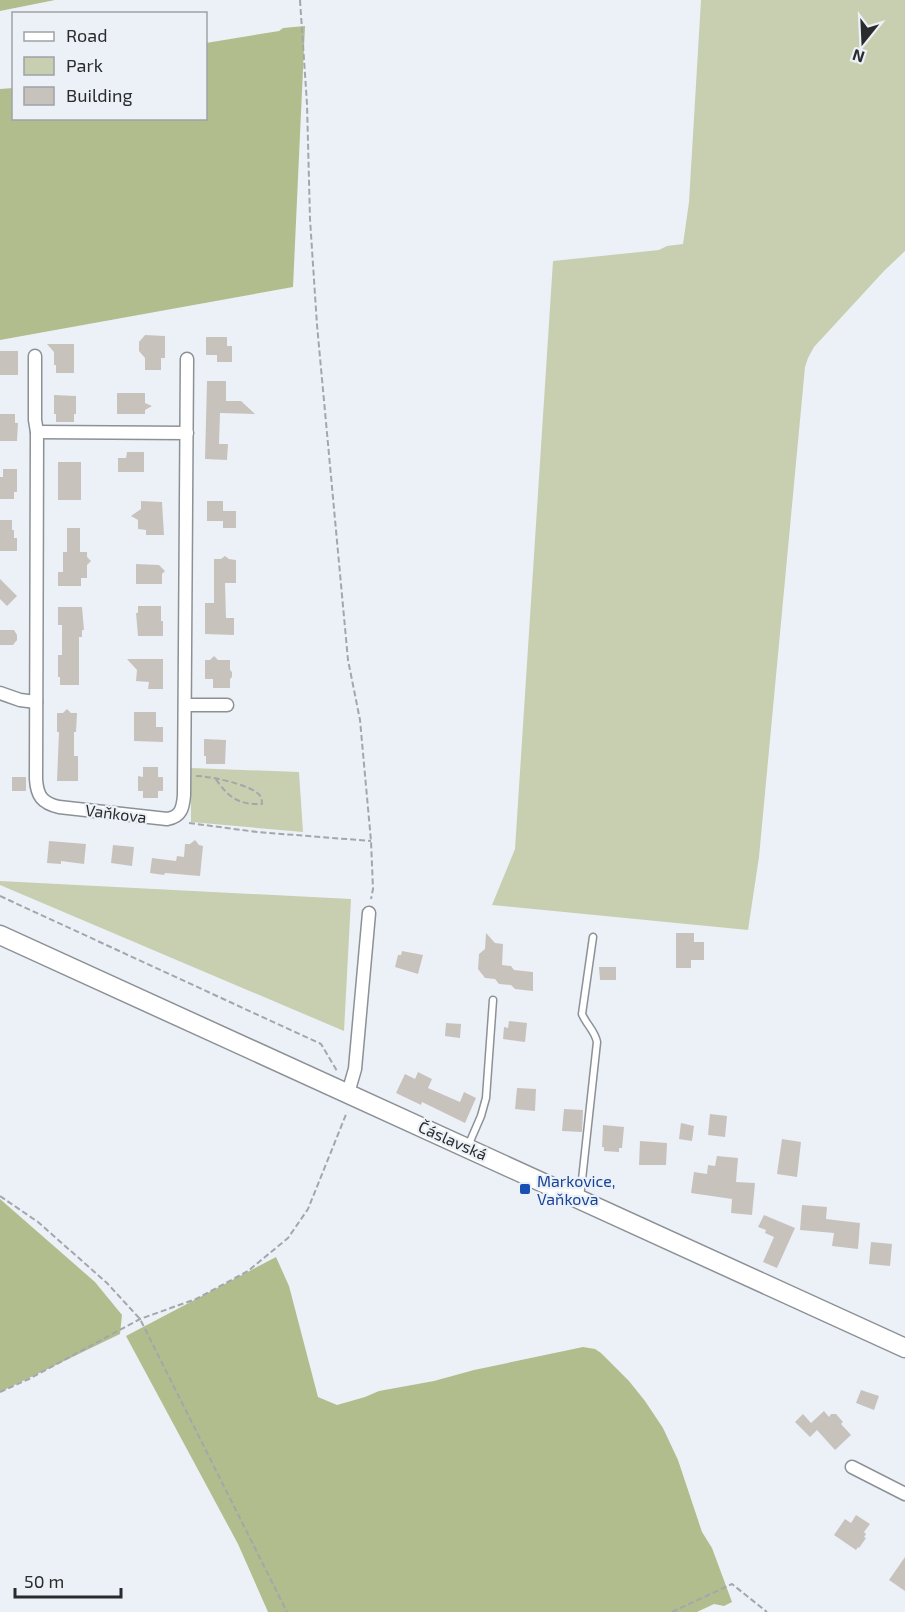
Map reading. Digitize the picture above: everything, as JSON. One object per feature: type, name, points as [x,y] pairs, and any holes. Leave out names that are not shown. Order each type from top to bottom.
[{"type":"main road","name":"Čáslavská","points":[[0,935],[351,1090],[467,1147],[905,1348]]},
{"type":"street","name":"Vaňkova","points":[[35,356],[37,432],[36,786],[41,799],[59,807],[160,819],[174,818],[179,814]]},
{"type":"street","points":[[179,814],[184,803],[187,359]]},
{"type":"street","points":[[37,432],[187,433]]},
{"type":"street","points":[[0,693],[20,700],[36,702]]},
{"type":"street","points":[[185,705],[227,705]]},
{"type":"street","points":[[351,1090],[355,1069],[369,913]]},
{"type":"street","points":[[852,1467],[905,1494]]},
{"type":"lane","points":[[580,1198],[597,1042],[596,1035],[582,1014],[593,938]]},
{"type":"lane","points":[[467,1147],[481,1116],[486,1098],[493,1000]]},
{"type":"path","points":[[300,0],[317,325],[348,660],[360,720],[371,841],[373,889],[369,913]]},
{"type":"path","points":[[184,776],[215,778],[255,791],[261,797],[262,804],[246,803],[230,798],[215,778]]},
{"type":"path","points":[[179,814],[190,825],[371,841]]},
{"type":"path","points":[[0,896],[321,1044],[351,1090],[308,1209],[288,1238],[248,1271],[196,1299],[140,1319],[29,1379],[0,1392]]},
{"type":"path","points":[[0,1196],[38,1222],[107,1283],[140,1319],[287,1612]]},
{"type":"path","points":[[672,1612],[732,1584],[767,1612]]},
{"type":"green space","points":[[0,0],[55,0],[0,11]]},
{"type":"green space","points":[[701,0],[905,0],[905,251],[814,347],[805,367],[759,857],[748,930],[492,905],[515,849],[553,261],[659,250],[667,246],[683,244],[689,202]]},
{"type":"green space","points":[[305,26],[293,287],[0,340],[0,89],[12,88],[12,120],[207,120],[207,43],[279,31],[283,28]]},
{"type":"green space","points":[[191,768],[299,772],[303,832],[191,822]]},
{"type":"green space","points":[[0,881],[351,899],[344,1031],[0,885]]},
{"type":"green space","points":[[0,1199],[95,1282],[122,1315],[120,1334],[0,1392]]},
{"type":"green space","points":[[276,1257],[289,1286],[318,1397],[337,1405],[379,1391],[434,1381],[474,1370],[583,1347],[595,1349],[601,1353],[629,1381],[663,1428],[678,1460],[702,1532],[712,1548],[732,1602],[724,1606],[714,1604],[697,1612],[268,1612],[238,1544],[126,1336]]},
{"type":"building","points":[[145,335],[165,336],[165,358],[161,358],[161,370],[145,370],[145,358],[139,351],[139,342]]},
{"type":"building","points":[[206,337],[227,337],[227,346],[232,346],[232,362],[217,362],[217,355],[206,355]]},
{"type":"building","points":[[47,344],[74,344],[74,373],[56,373],[54,352]]},
{"type":"building","points":[[0,351],[18,351],[18,375],[0,375]]},
{"type":"building","points":[[207,381],[226,381],[226,401],[241,401],[255,414],[220,413],[219,444],[228,444],[227,460],[205,459]]},
{"type":"building","points":[[117,393],[145,393],[145,403],[152,406],[145,410],[145,414],[117,414]]},
{"type":"building","points":[[54,395],[76,396],[74,422],[56,422]]},
{"type":"building","points":[[0,414],[15,414],[15,423],[18,423],[17,441],[0,441]]},
{"type":"building","points":[[127,452],[144,452],[144,472],[118,472],[118,458],[126,458]]},
{"type":"building","points":[[58,462],[81,462],[81,500],[58,500]]},
{"type":"building","points":[[3,469],[17,469],[17,492],[14,492],[14,499],[0,499],[0,477],[3,477]]},
{"type":"building","points":[[141,501],[162,502],[164,535],[146,535],[146,530],[138,529],[138,520],[131,516],[141,509]]},
{"type":"building","points":[[207,501],[223,501],[223,521],[207,521]]},
{"type":"building","points":[[223,511],[236,511],[236,528],[223,528]]},
{"type":"building","points":[[0,520],[12,520],[14,538],[17,538],[17,551],[0,551]]},
{"type":"building","points":[[67,528],[80,528],[80,552],[87,552],[87,557],[91,561],[87,565],[87,578],[81,578],[81,586],[58,586],[58,572],[63,572],[63,552],[67,552]]},
{"type":"building","points":[[225,556],[236,560],[236,583],[225,583],[226,618],[234,618],[234,635],[205,634],[205,603],[214,603],[214,559],[221,559]]},
{"type":"building","points":[[136,564],[159,565],[165,571],[162,574],[162,584],[136,584]]},
{"type":"building","points":[[0,579],[17,596],[7,606],[0,599]]},
{"type":"building","points":[[138,606],[161,606],[163,636],[138,636],[136,613],[138,613]]},
{"type":"building","points":[[58,607],[82,607],[84,630],[82,630],[82,637],[79,637],[79,685],[60,685],[58,655],[62,655],[62,625],[58,625]]},
{"type":"building","points":[[0,630],[14,630],[17,640],[13,645],[0,645]]},
{"type":"building","points":[[214,656],[218,660],[230,660],[232,677],[230,688],[213,688],[213,679],[205,679],[205,660],[210,660]]},
{"type":"building","points":[[127,659],[163,659],[163,689],[148,689],[149,682],[136,681],[137,670]]},
{"type":"building","points":[[67,709],[71,713],[77,713],[74,756],[78,756],[78,781],[57,781],[59,732],[57,732],[57,713],[63,713]]},
{"type":"building","points":[[134,712],[156,712],[156,727],[163,727],[163,742],[134,741]]},
{"type":"building","points":[[204,739],[226,740],[225,764],[206,764]]},
{"type":"building","points":[[143,767],[158,767],[158,777],[163,777],[163,791],[158,791],[158,798],[143,798],[143,791],[138,791],[138,776],[143,777]]},
{"type":"building","points":[[12,777],[26,777],[26,791],[12,791]]},
{"type":"building","points":[[195,840],[203,846],[200,876],[150,873],[152,858],[176,861],[177,856],[184,857],[185,844],[190,844]]},
{"type":"building","points":[[49,841],[86,844],[84,864],[61,861],[61,864],[47,863]]},
{"type":"building","points":[[113,845],[134,847],[132,866],[111,863]]},
{"type":"building","points":[[486,933],[495,943],[503,944],[502,965],[511,966],[514,970],[533,972],[533,991],[515,989],[511,985],[499,984],[495,979],[485,978],[478,969],[479,954],[485,949]]},
{"type":"building","points":[[676,933],[694,933],[694,942],[704,942],[704,960],[691,960],[691,968],[676,968]]},
{"type":"building","points":[[402,951],[423,955],[418,974],[395,967],[398,955],[401,955]]},
{"type":"building","points":[[599,967],[616,967],[616,980],[600,980]]},
{"type":"building","points":[[509,1021],[527,1023],[525,1042],[503,1039],[504,1027],[508,1028]]},
{"type":"building","points":[[446,1023],[461,1024],[460,1038],[445,1036]]},
{"type":"building","points":[[418,1072],[432,1079],[428,1088],[460,1102],[464,1092],[476,1098],[465,1123],[422,1102],[421,1105],[396,1093],[405,1074],[415,1079]]},
{"type":"building","points":[[517,1088],[536,1089],[535,1111],[515,1109]]},
{"type":"building","points":[[564,1109],[583,1110],[582,1132],[562,1131]]},
{"type":"building","points":[[710,1114],[727,1116],[725,1137],[708,1135]]},
{"type":"building","points":[[681,1123],[694,1126],[692,1141],[679,1139]]},
{"type":"building","points":[[603,1125],[624,1127],[622,1148],[619,1148],[619,1152],[604,1151],[602,1147]]},
{"type":"building","points":[[782,1139],[801,1142],[797,1177],[777,1174]]},
{"type":"building","points":[[640,1141],[667,1143],[666,1165],[639,1165]]},
{"type":"building","points":[[717,1156],[738,1158],[736,1182],[755,1183],[752,1215],[731,1213],[732,1199],[691,1193],[694,1172],[707,1174],[708,1165],[715,1166]]},
{"type":"building","points":[[802,1205],[827,1207],[826,1219],[860,1223],[858,1249],[832,1246],[834,1233],[800,1230]]},
{"type":"building","points":[[764,1215],[795,1228],[777,1268],[763,1262],[774,1237],[758,1227]]},
{"type":"building","points":[[871,1242],[892,1244],[890,1266],[869,1264]]},
{"type":"building","points":[[861,1390],[879,1396],[874,1410],[856,1403]]},
{"type":"building","points":[[824,1411],[829,1417],[831,1414],[836,1414],[851,1435],[835,1450],[817,1430],[810,1437],[795,1422],[803,1414],[811,1423]]},
{"type":"building","points":[[856,1515],[870,1524],[864,1532],[866,1538],[856,1550],[834,1535],[845,1519],[851,1523]]},
{"type":"building","points":[[905,1557],[905,1591],[889,1580]]},
{"type":"place","name":"Markovice, Vaňkova","points":[[525,1189]]}]
